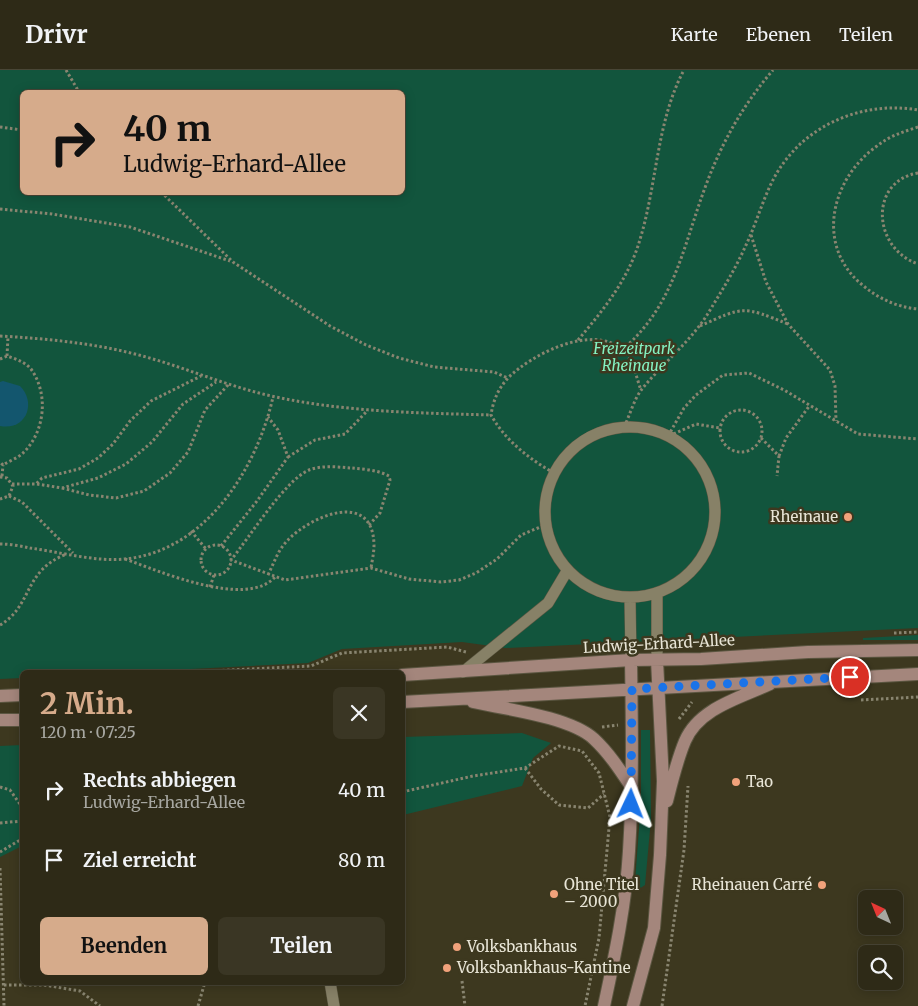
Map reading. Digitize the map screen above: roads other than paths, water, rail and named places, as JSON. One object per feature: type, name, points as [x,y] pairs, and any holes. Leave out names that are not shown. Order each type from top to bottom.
[{"type":"main road","name":"Ludwig-Erhard-Allee","points":[[405,675],[632,660],[701,659],[808,652],[918,650]]},
{"type":"main road","points":[[604,1006],[626,880],[632,788],[632,660]]},
{"type":"main road","points":[[634,1006],[654,928],[662,818],[663,781],[657,660]]},
{"type":"main road","points":[[405,702],[918,674]]},
{"type":"main road","points":[[662,818],[683,747],[694,726],[706,714],[777,681]]},
{"type":"main road","points":[[0,696],[20,695]]},
{"type":"main road","points":[[458,699],[565,723],[586,733],[613,759],[632,788]]},
{"type":"main road","points":[[0,720],[20,720]]},
{"type":"lane","points":[[624,427],[639,427],[668,436],[692,454],[712,485],[714,526],[707,548],[694,568],[677,583],[657,593],[630,598],[607,595],[585,586],[567,571],[552,550],[545,525],[544,507],[554,473],[566,455],[583,440],[603,431],[624,427]]},
{"type":"lane","points":[[463,672],[548,603],[567,571]]},
{"type":"lane","points":[[657,593],[657,660]]},
{"type":"lane","points":[[630,598],[632,660]]},
{"type":"lane","points":[[330,985],[334,1006]]},
{"type":"water","points":[[3,381],[20,386],[28,400],[26,414],[22,420],[9,426],[0,426],[0,382]]},
{"type":"place","name":"Rheinaue","points":[[848,517]]},
{"type":"place","name":"Tao","points":[[736,782]]},
{"type":"place","name":"Rheinauen Carré","points":[[822,885]]},
{"type":"place","name":"Ohne Titel – 2000","points":[[554,894]]},
{"type":"place","name":"Volksbankhaus","points":[[457,947]]},
{"type":"place","name":"Volksbankhaus-Kantine","points":[[447,968]]},
{"type":"park label","name":"Freizeitpark Rheinaue","points":[[634,358]]}]
